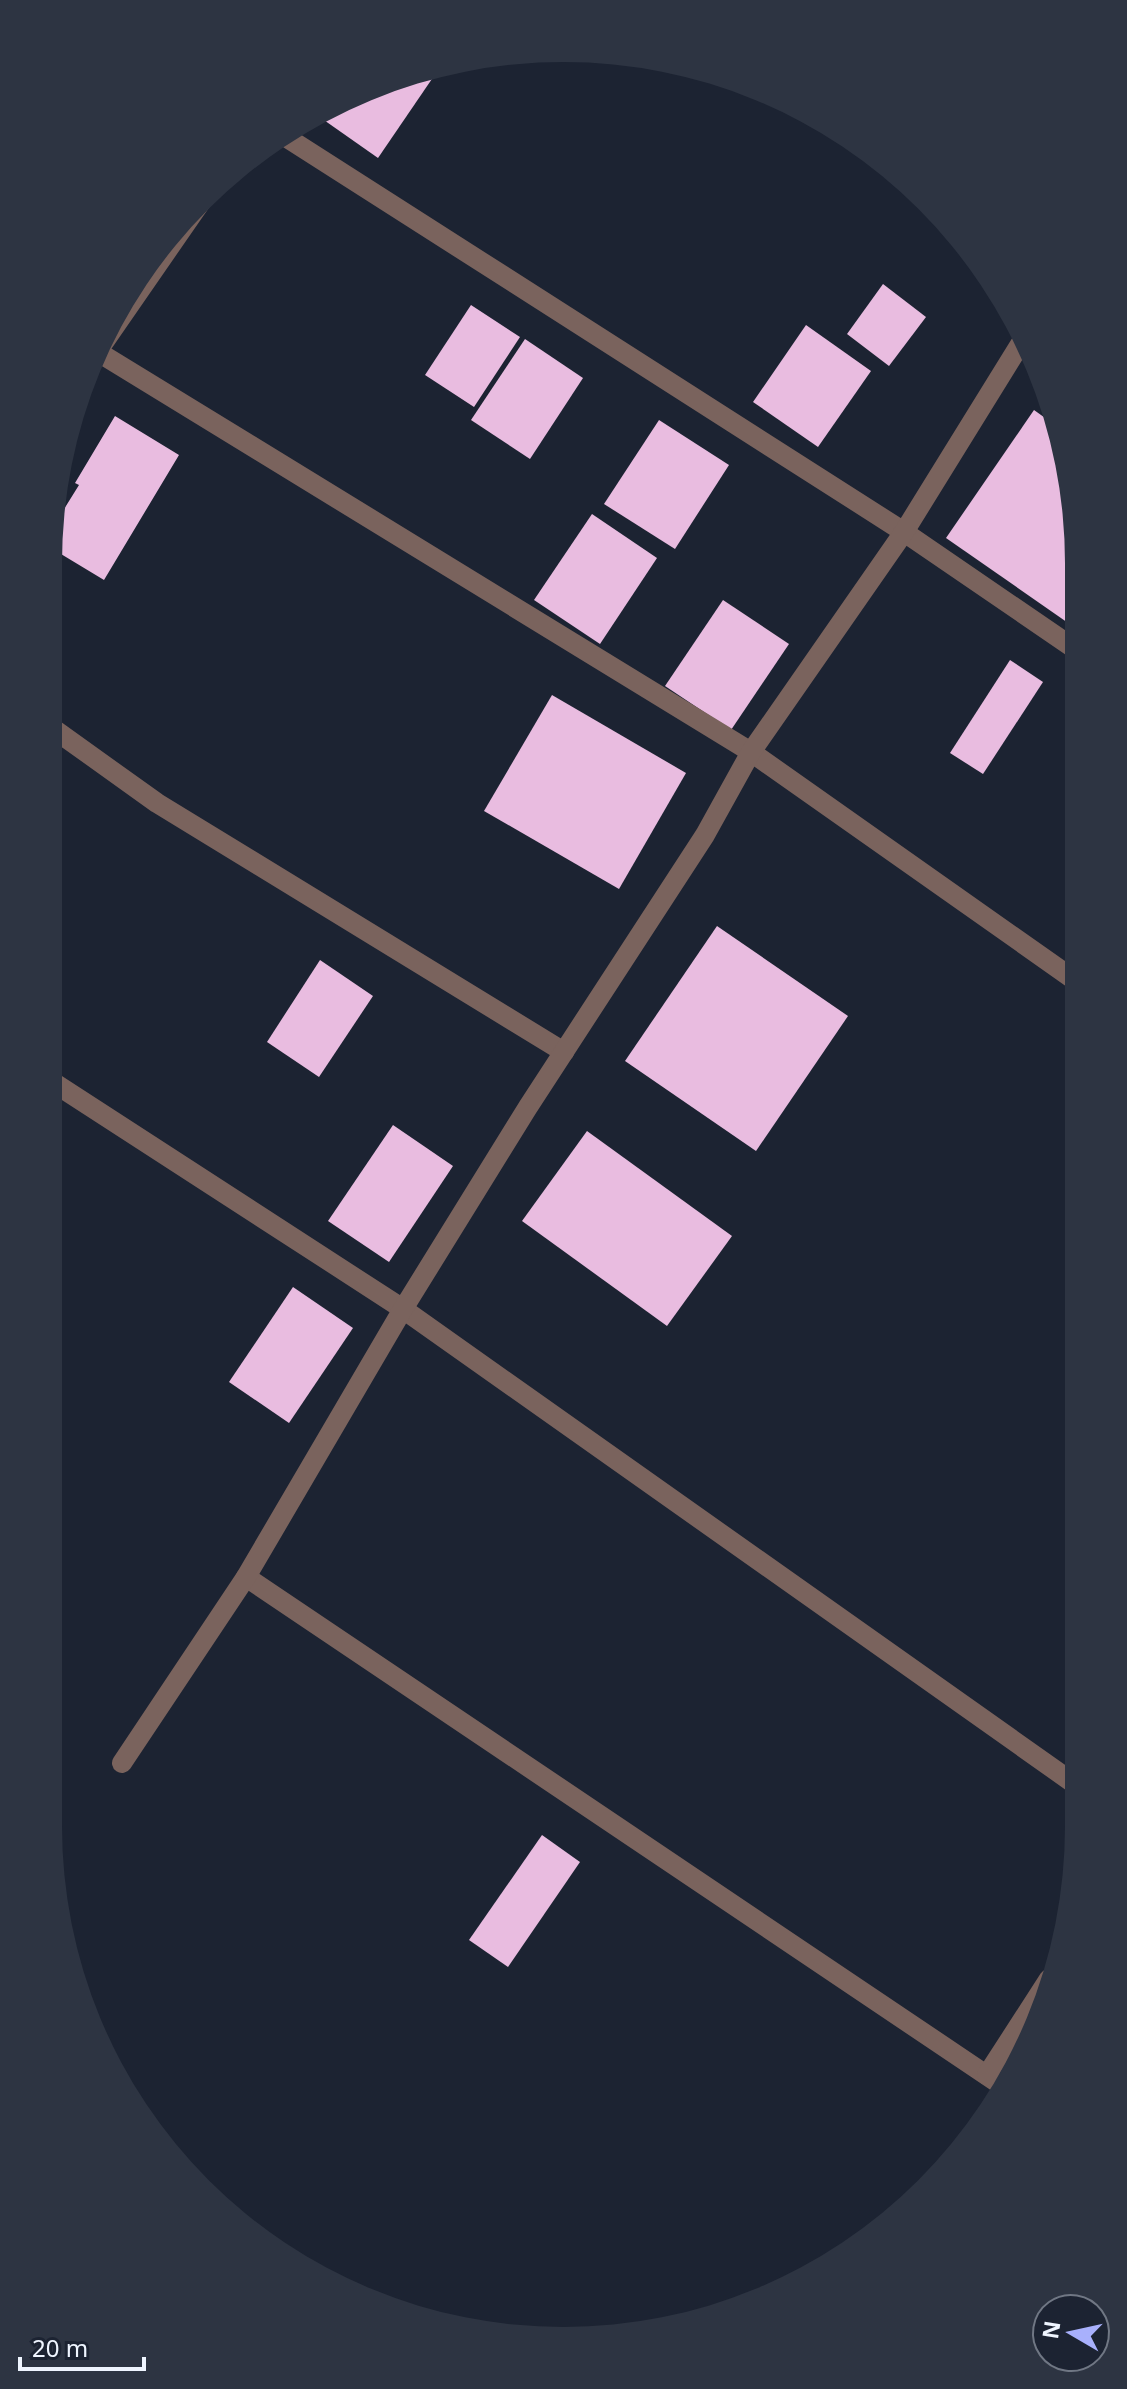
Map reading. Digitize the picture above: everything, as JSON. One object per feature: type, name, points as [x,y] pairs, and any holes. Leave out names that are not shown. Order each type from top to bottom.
[{"type":"street","points":[[293,142],[904,532],[1065,642]]},
{"type":"street","points":[[122,1763],[246,1577],[403,1309],[705,835],[751,752],[904,532],[1017,350]]},
{"type":"street","points":[[107,358],[751,752],[1065,973]]},
{"type":"street","points":[[62,735],[157,803],[564,1052]]},
{"type":"street","points":[[62,1088],[403,1309],[1065,1777]]},
{"type":"street","points":[[246,1577],[994,2080],[1019,2034]]},
{"type":"building","points":[[431,80],[378,158],[327,122],[372,100]]},
{"type":"building","points":[[883,284],[926,317],[889,366],[847,334]]},
{"type":"building","points":[[471,305],[520,337],[474,407],[425,375]]},
{"type":"building","points":[[806,325],[871,371],[818,447],[753,402]]},
{"type":"building","points":[[525,339],[583,378],[530,459],[471,420]]},
{"type":"building","points":[[1034,410],[1042,416],[1061,498],[1065,621],[946,538]]},
{"type":"building","points":[[115,416],[179,455],[104,580],[62,555],[65,507],[79,485],[75,483]]},
{"type":"building","points":[[659,420],[729,465],[675,549],[604,504]]},
{"type":"building","points":[[592,514],[657,558],[600,644],[534,600]]},
{"type":"building","points":[[723,600],[789,644],[731,730],[665,686]]},
{"type":"building","points":[[1010,660],[1043,682],[983,774],[950,753]]},
{"type":"building","points":[[552,695],[686,773],[619,889],[484,811]]},
{"type":"building","points":[[717,926],[848,1016],[756,1151],[625,1061]]},
{"type":"building","points":[[320,960],[373,996],[319,1077],[267,1042]]},
{"type":"building","points":[[393,1125],[453,1166],[389,1262],[328,1221]]},
{"type":"building","points":[[587,1131],[732,1236],[667,1326],[522,1221]]},
{"type":"building","points":[[293,1287],[353,1328],[289,1423],[229,1382]]},
{"type":"building","points":[[542,1835],[580,1862],[508,1967],[469,1940]]}]
